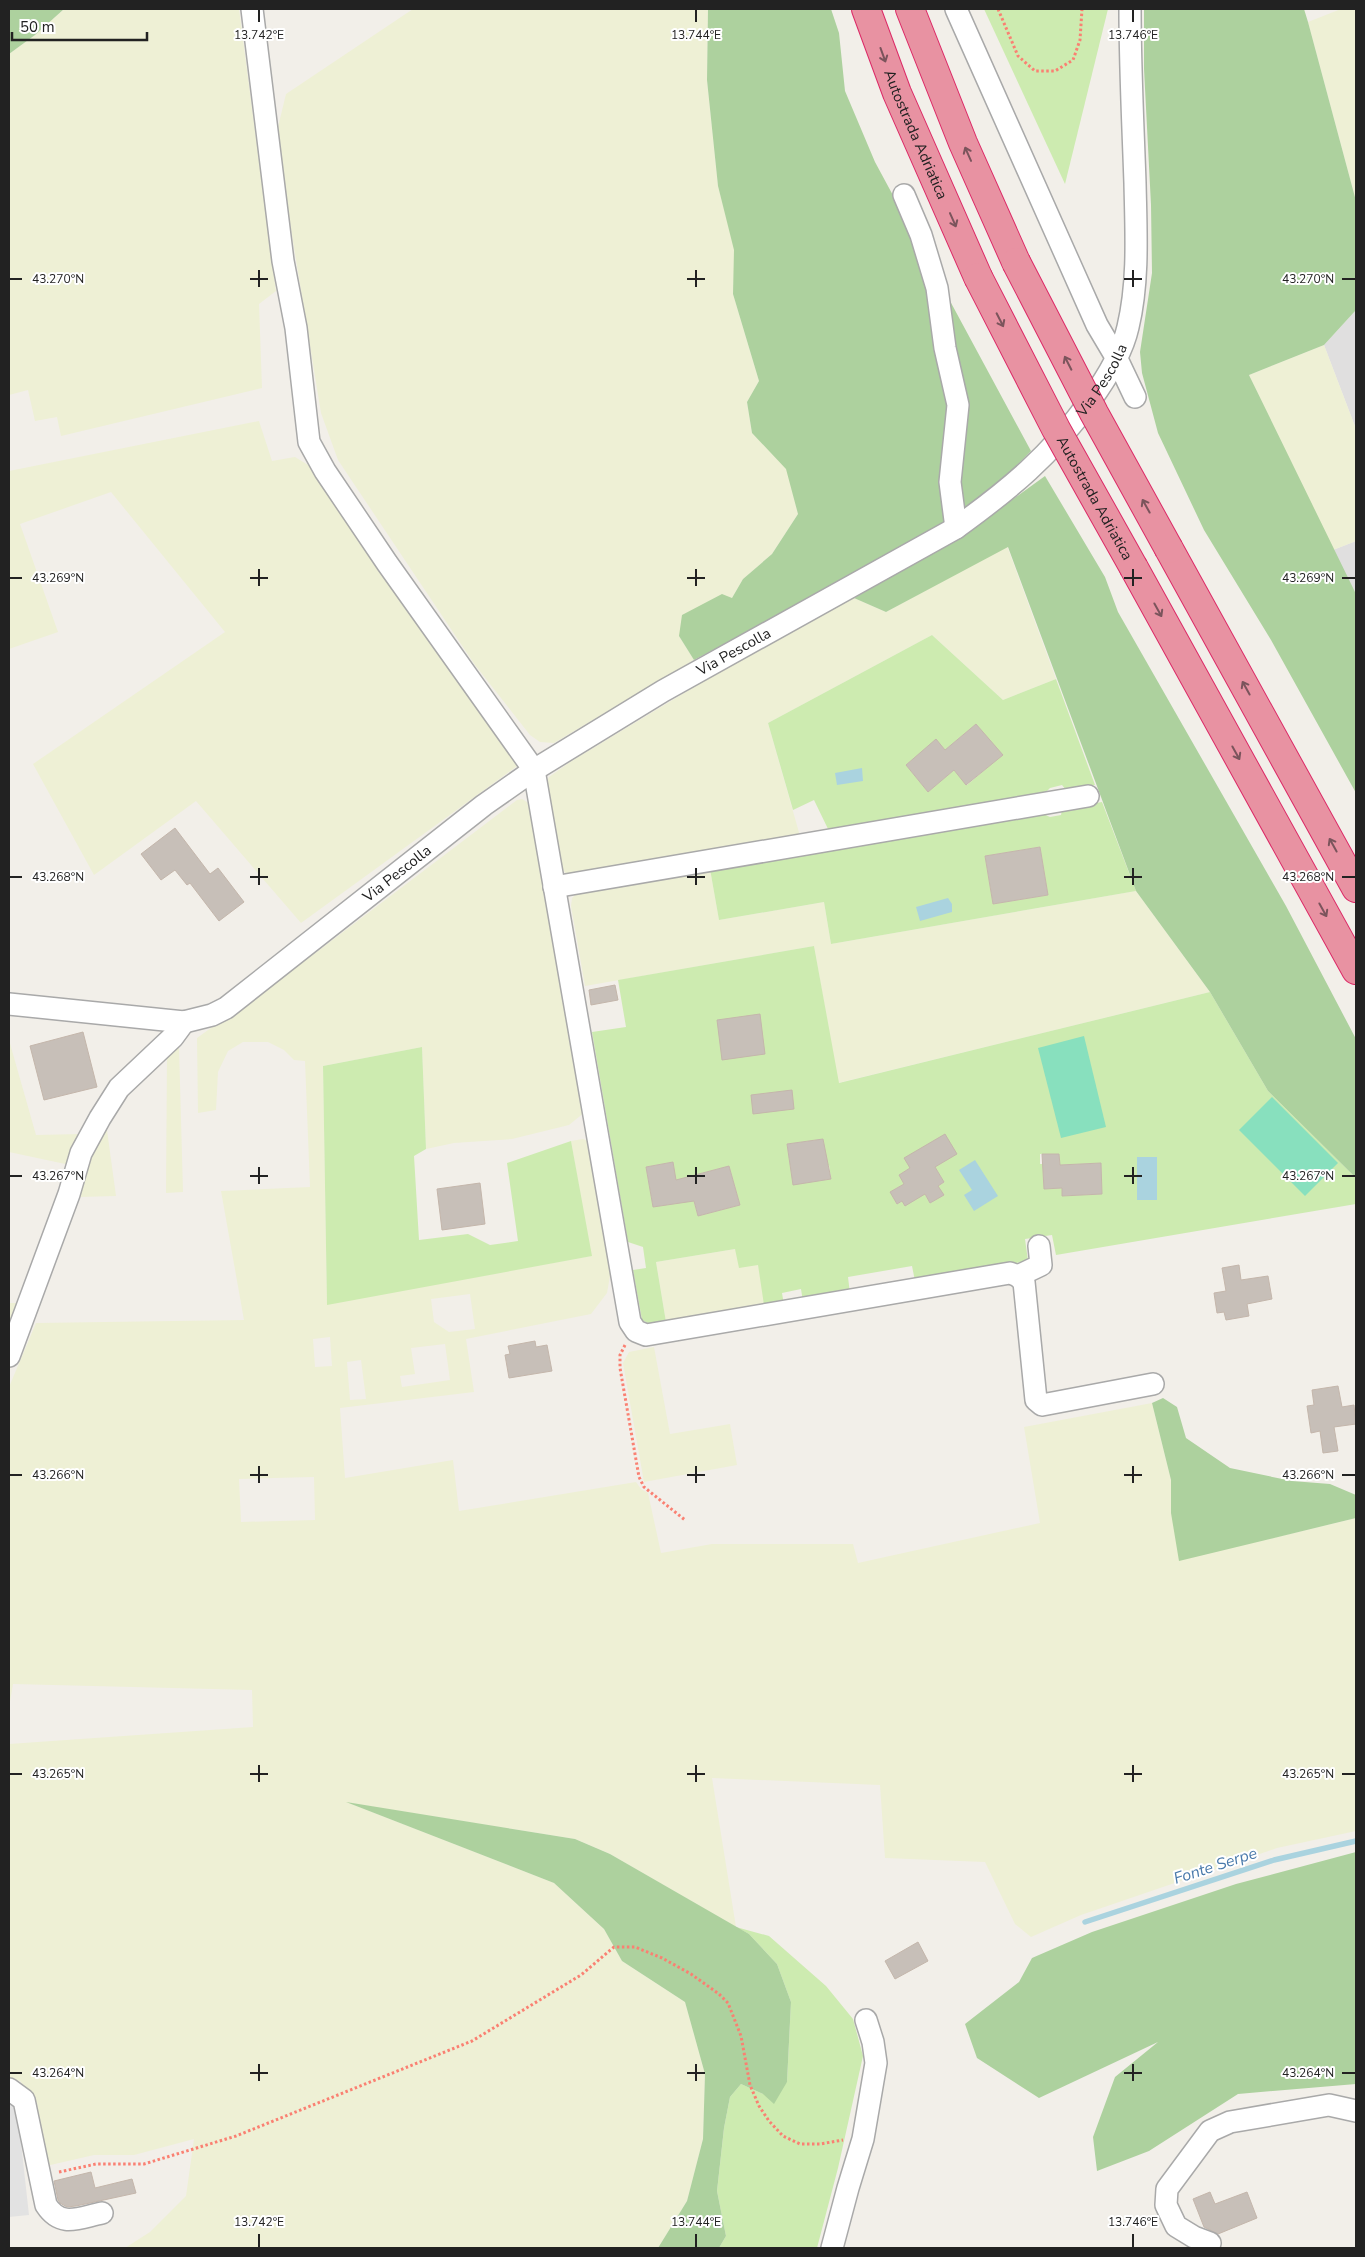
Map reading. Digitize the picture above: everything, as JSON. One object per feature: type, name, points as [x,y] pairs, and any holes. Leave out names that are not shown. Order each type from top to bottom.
[{"type":"highway","name":"Autostrada Adriatica","points":[[866,9],[897,93],[978,277],[1056,429],[1356,970]]},
{"type":"highway","points":[[910,9],[963,143],[1016,262],[1094,414],[1356,888]]},
{"type":"street","points":[[252,9],[284,261],[296,328],[310,442],[325,472],[387,563],[534,770],[630,1322],[636,1331],[646,1335],[1010,1272],[1024,1282],[1036,1400],[1042,1405],[1153,1384]]},
{"type":"street","points":[[956,9],[1097,325],[1136,397]]},
{"type":"street","name":"Via Pescolla","points":[[9,1004],[184,1022],[212,1015],[226,1008],[484,806],[534,770],[663,691],[956,528],[1000,496],[1038,464],[1076,421],[1109,376],[1128,328],[1135,278],[1136,221],[1130,9]]},
{"type":"street","points":[[904,195],[921,235],[937,288],[945,348],[958,405],[950,482],[956,528]]},
{"type":"street","points":[[554,886],[1088,796]]},
{"type":"street","points":[[9,1356],[85,1146],[119,1088],[173,1037],[184,1022]]},
{"type":"street","points":[[1018,1276],[1041,1265],[1039,1246]]},
{"type":"street","points":[[832,2248],[863,2139],[876,2063],[873,2042],[866,2020]]},
{"type":"street","points":[[9,2088],[24,2100],[46,2205],[52,2215],[64,2220],[102,2213]]},
{"type":"street","points":[[1210,2243],[1194,2237],[1176,2226],[1166,2206],[1167,2189],[1210,2131],[1230,2122],[1329,2105],[1356,2111]]},
{"type":"path","points":[[998,9],[1018,56],[1035,71],[1055,71],[1073,60],[1080,40],[1082,9]]},
{"type":"path","points":[[636,1331],[620,1355],[620,1368],[639,1477],[644,1487],[685,1520]]},
{"type":"path","points":[[40,2177],[96,2164],[144,2164],[236,2136],[472,2041],[581,1975],[614,1947],[635,1947],[662,1958],[691,1974],[728,2003],[741,2036],[750,2085],[758,2106],[769,2122],[783,2136],[800,2144],[820,2144],[835,2140],[863,2139]]},
{"type":"shaded area","points":[[1356,310],[1356,429],[1324,345]]},
{"type":"shaded area","points":[[1356,541],[1356,594],[1333,550]]},
{"type":"shaded area","points":[[16,2098],[29,2215],[9,2217],[9,2099]]},
{"type":"green space","points":[[9,9],[64,9],[35,35],[9,54]]},
{"type":"green space","points":[[64,9],[239,9],[276,291],[259,304],[262,388],[61,436],[57,417],[35,421],[28,390],[9,395],[9,54],[35,35]]},
{"type":"green space","points":[[413,9],[708,9],[707,80],[718,186],[735,251],[733,294],[759,381],[747,402],[752,433],[787,469],[798,514],[772,554],[743,579],[732,598],[679,636],[694,660],[554,743],[540,742],[530,735],[475,665],[338,460],[321,413],[289,217],[278,127],[286,94]]},
{"type":"green space","points":[[708,9],[831,9],[839,33],[845,91],[875,162],[1031,451],[991,489],[926,534],[694,660],[679,636],[682,615],[722,594],[732,598],[743,579],[772,554],[798,514],[786,469],[752,433],[747,402],[759,381],[733,294],[734,250],[718,186],[707,80]]},
{"type":"green space","points":[[984,9],[1108,9],[1065,184]]},
{"type":"green space","points":[[1144,9],[1304,9],[1308,22],[1356,201],[1356,310],[1324,345],[1249,375],[1356,594],[1356,793],[1271,640],[1204,530],[1158,433],[1142,373],[1140,352],[1152,273],[1151,205],[1144,69]]},
{"type":"green space","points":[[1341,9],[1356,9],[1356,201],[1308,22]]},
{"type":"green space","points":[[1324,345],[1356,429],[1356,541],[1333,550],[1249,375]]},
{"type":"green space","points":[[259,421],[272,461],[295,457],[318,471],[520,764],[301,923],[196,801],[94,875],[33,764],[225,632],[111,492],[20,524],[58,632],[9,649],[9,471]]},
{"type":"green space","points":[[1045,476],[1105,577],[1118,612],[1286,906],[1356,1039],[1356,1178],[1268,1091],[1210,992],[1136,891],[1008,547],[886,612],[854,598],[961,537]]},
{"type":"green space","points":[[1007,546],[1056,679],[1003,700],[932,635],[768,723],[800,836],[574,875],[566,874],[561,866],[546,783],[549,777],[570,762],[699,684],[854,598],[886,612]]},
{"type":"green space","points":[[932,635],[1003,700],[1056,679],[1095,785],[1066,790],[1062,785],[1050,788],[1045,793],[829,831],[814,800],[793,810],[768,723]],"holes":[[[976,724],[1002,755],[967,785],[954,770],[928,792],[906,765],[936,740],[945,750]]]},
{"type":"green space","points":[[522,799],[534,810],[585,1112],[569,1125],[512,1139],[454,1143],[426,1149],[422,1047],[323,1066],[327,1304],[591,1256],[571,1141],[583,1139],[590,1142],[611,1270],[607,1293],[591,1314],[466,1339],[474,1392],[340,1408],[345,1478],[453,1460],[459,1511],[636,1482],[641,1489],[648,1493],[661,1553],[712,1544],[853,1544],[858,1563],[1040,1523],[1024,1427],[1152,1403],[1171,1480],[1171,1513],[1265,1540],[1356,1518],[1356,1831],[1277,1848],[1081,1915],[1031,1937],[1015,1924],[985,1862],[885,1858],[880,1785],[712,1778],[736,1927],[610,1854],[575,1839],[349,1803],[554,1883],[604,1929],[622,1961],[685,2002],[705,2074],[703,2139],[687,2201],[658,2248],[125,2248],[150,2232],[186,2196],[194,2139],[134,2155],[94,2155],[46,2166],[37,2103],[20,2081],[9,2078],[9,1744],[253,1727],[252,1690],[13,1684],[9,1707],[9,1387],[36,1323],[244,1320],[221,1191],[310,1187],[305,1061],[294,1060],[284,1050],[268,1042],[243,1042],[228,1051],[218,1072],[216,1110],[198,1113],[197,1038],[318,951],[517,800]],"holes":[[[470,1294],[475,1329],[449,1332],[434,1322],[431,1299]],[[330,1337],[332,1366],[315,1367],[313,1339]],[[445,1344],[450,1380],[402,1387],[400,1376],[415,1374],[411,1348]],[[361,1360],[366,1399],[350,1400],[347,1362]],[[314,1477],[315,1520],[241,1522],[239,1479]]]},
{"type":"green space","points":[[1102,802],[1136,891],[831,944],[824,902],[719,920],[710,869],[1041,813],[1050,817],[1061,815],[1062,809]],"holes":[[[1040,847],[1048,895],[993,904],[985,856]]]},
{"type":"green space","points":[[710,869],[719,920],[824,902],[831,944],[1136,891],[1210,992],[838,1083],[814,946],[585,986],[571,906],[572,898],[579,891]]},
{"type":"green space","points":[[814,946],[839,1083],[1210,992],[1268,1091],[1356,1178],[1356,1204],[1056,1255],[1052,1235],[1025,1239],[1028,1261],[915,1281],[912,1266],[848,1277],[850,1294],[803,1302],[801,1289],[782,1293],[784,1305],[654,1326],[642,1320],[633,1270],[646,1268],[643,1247],[628,1242],[592,1032],[626,1027],[618,980]],"holes":[[[823,1139],[825,1153],[809,1168],[829,1165],[831,1179],[793,1184],[787,1144]],[[1040,1154],[1059,1154],[1060,1165],[1101,1163],[1102,1194],[1062,1196],[1062,1188],[1044,1189],[1043,1164],[1040,1164]],[[673,1162],[677,1203],[653,1207],[646,1167]],[[729,1166],[740,1205],[698,1216],[687,1177]],[[935,1167],[944,1182],[938,1186],[943,1195],[930,1203],[923,1191],[897,1204],[890,1192],[904,1184],[899,1175],[910,1168]],[[735,1249],[739,1268],[758,1265],[764,1305],[666,1322],[656,1262]]]},
{"type":"green space","points":[[1084,1036],[1106,1127],[1061,1138],[1038,1048]]},
{"type":"green space","points":[[9,1040],[36,1135],[81,1134],[70,1165],[9,1152]]},
{"type":"green space","points":[[179,1047],[183,1192],[166,1193],[167,1054]]},
{"type":"green space","points":[[422,1047],[426,1149],[414,1156],[419,1240],[468,1234],[490,1245],[518,1241],[507,1163],[571,1141],[592,1256],[327,1305],[323,1066]]},
{"type":"green space","points":[[1272,1097],[1338,1163],[1305,1196],[1239,1130]]},
{"type":"green space","points":[[106,1123],[116,1196],[80,1197],[90,1161]]},
{"type":"green space","points":[[735,1249],[758,1264],[765,1305],[666,1322],[656,1262]]},
{"type":"green space","points":[[9,1303],[17,1303],[9,1327]]},
{"type":"green space","points":[[654,1347],[670,1434],[730,1424],[737,1465],[644,1482],[623,1363],[629,1352]]},
{"type":"green space","points":[[1163,1398],[1177,1407],[1186,1438],[1230,1468],[1292,1481],[1330,1484],[1356,1495],[1356,1518],[1179,1561],[1171,1513],[1171,1480],[1152,1403]]},
{"type":"green space","points":[[346,1802],[575,1839],[610,1854],[749,1934],[777,1964],[791,2002],[787,2082],[774,2104],[763,2094],[741,2084],[730,2097],[724,2128],[717,2191],[726,2236],[719,2248],[658,2248],[687,2201],[703,2139],[705,2074],[685,2002],[622,1961],[604,1929],[554,1883]]},
{"type":"green space","points":[[1356,1852],[1356,2084],[1238,2094],[1149,2151],[1097,2171],[1093,2137],[1115,2077],[1158,2042],[1039,2098],[977,2058],[965,2024],[1019,1982],[1032,1958],[1092,1932],[1236,1884]]},
{"type":"green space","points":[[736,1927],[769,1936],[826,1986],[853,2019],[863,2056],[838,2168],[817,2248],[719,2248],[726,2236],[717,2191],[724,2128],[730,2097],[741,2084],[763,2094],[787,2082],[791,2002],[777,1964],[749,1934]]},
{"type":"water","points":[[862,768],[863,781],[837,785],[835,773]]},
{"type":"water","points":[[948,898],[952,904],[952,912],[920,921],[916,907]]},
{"type":"water","points":[[1137,1157],[1157,1157],[1157,1200],[1137,1200]]},
{"type":"water","points":[[975,1160],[998,1196],[974,1211],[964,1195],[972,1190],[959,1170]]},
{"type":"building","points":[[976,724],[1003,755],[966,785],[954,770],[928,792],[906,765],[936,739],[945,750]]},
{"type":"building","points":[[175,828],[210,874],[218,868],[244,902],[219,921],[190,883],[187,885],[175,870],[161,880],[141,854]]},
{"type":"building","points":[[1040,847],[1048,895],[993,904],[985,856]]},
{"type":"building","points":[[615,985],[618,1000],[591,1005],[589,990]]},
{"type":"building","points":[[760,1014],[765,1054],[722,1060],[717,1020]]},
{"type":"building","points":[[83,1032],[97,1087],[44,1100],[30,1046]]},
{"type":"building","points":[[792,1090],[794,1109],[753,1114],[751,1095]]},
{"type":"building","points":[[945,1134],[957,1154],[935,1167],[944,1182],[938,1186],[944,1195],[930,1203],[925,1194],[905,1206],[902,1201],[897,1204],[890,1192],[904,1184],[899,1175],[910,1168],[904,1158]]},
{"type":"building","points":[[823,1139],[831,1179],[793,1185],[787,1144]]},
{"type":"building","points":[[1042,1154],[1059,1154],[1060,1165],[1101,1163],[1102,1194],[1062,1196],[1062,1188],[1044,1189]]},
{"type":"building","points":[[673,1162],[676,1180],[729,1166],[740,1205],[698,1216],[694,1201],[653,1207],[646,1167]]},
{"type":"building","points":[[480,1183],[485,1224],[442,1230],[437,1189]]},
{"type":"building","points":[[1239,1265],[1241,1280],[1268,1276],[1272,1299],[1247,1304],[1249,1316],[1226,1320],[1224,1312],[1217,1313],[1214,1293],[1226,1291],[1222,1268]]},
{"type":"building","points":[[535,1341],[536,1347],[547,1345],[552,1371],[509,1378],[505,1355],[510,1354],[508,1346]]},
{"type":"building","points":[[1338,1386],[1342,1407],[1354,1405],[1356,1424],[1334,1427],[1338,1451],[1323,1453],[1320,1431],[1311,1433],[1307,1406],[1314,1405],[1312,1390]]},
{"type":"building","points":[[918,1942],[928,1961],[895,1979],[885,1961]]},
{"type":"building","points":[[91,2172],[95,2188],[132,2179],[136,2193],[76,2206],[67,2207],[60,2203],[54,2181]]},
{"type":"building","points":[[1210,2192],[1215,2204],[1247,2192],[1257,2218],[1218,2234],[1204,2227],[1193,2199]]},
{"type":"waterway","name":"Fonte Serpe","points":[[1085,1922],[1274,1860],[1356,1841]]}]
